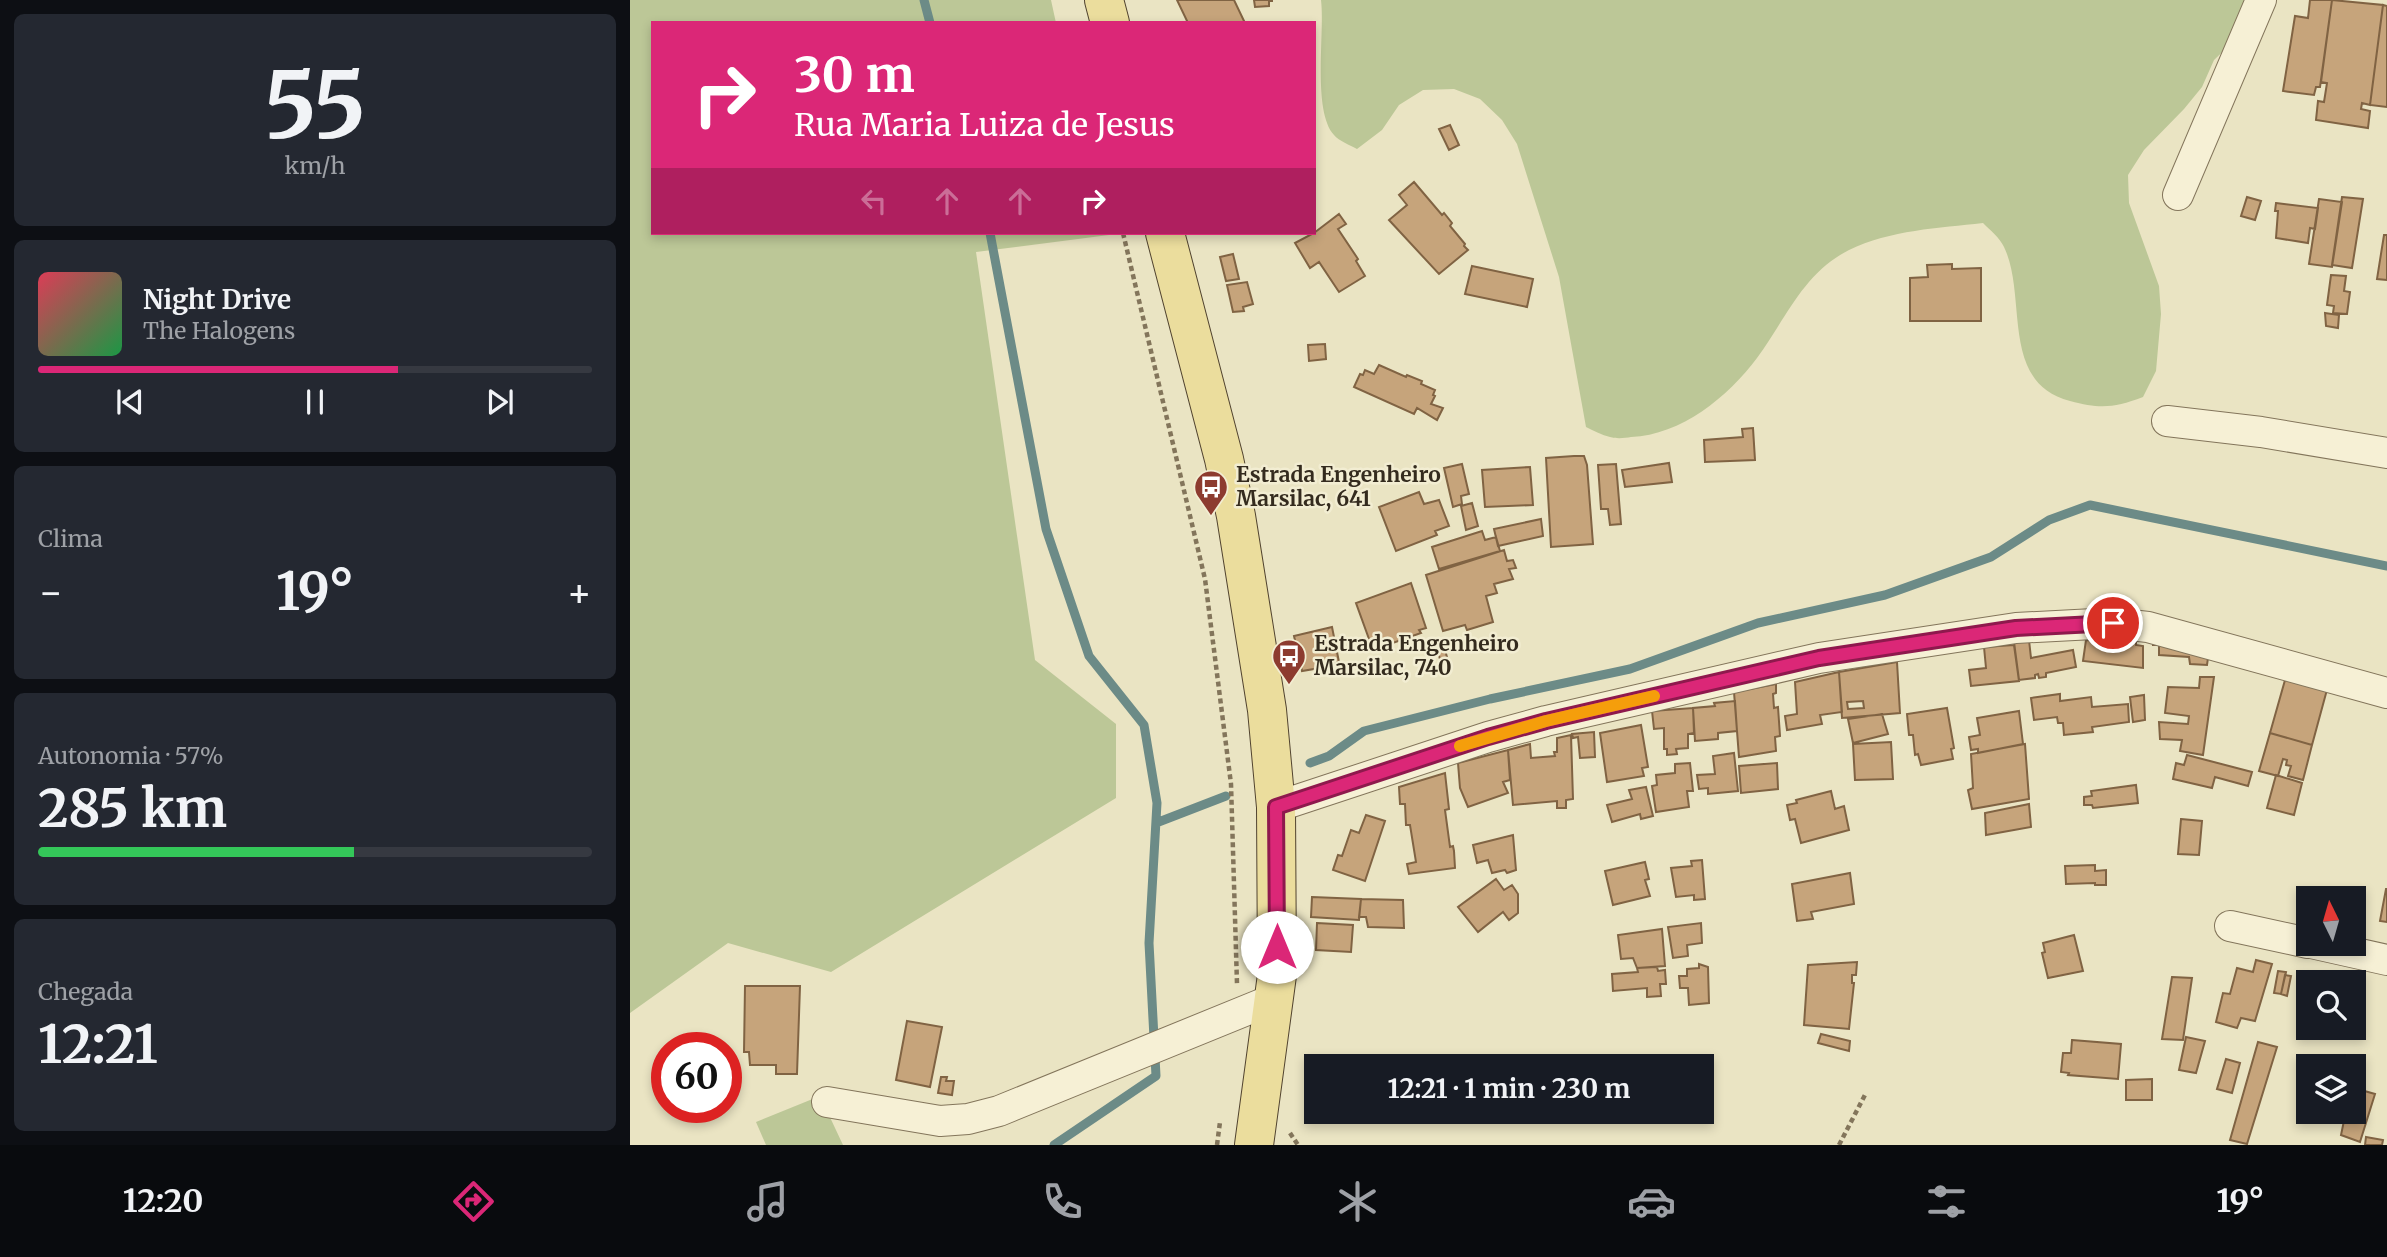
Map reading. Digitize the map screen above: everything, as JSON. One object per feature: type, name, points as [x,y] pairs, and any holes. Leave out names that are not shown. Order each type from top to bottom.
[{"type":"main road","points":[[1104,0],[1109,21]]},
{"type":"main road","points":[[1166,235],[1236,516],[1267,710],[1276,807],[1277,975],[1254,1145]]},
{"type":"street","points":[[2178,195],[2261,0]]},
{"type":"street","points":[[2167,421],[2261,432],[2387,453]]},
{"type":"street","points":[[1276,807],[1420,758],[1546,721],[1819,658],[2016,628],[2113,623],[2148,627],[2387,693]]},
{"type":"street","points":[[2230,926],[2296,940]]},
{"type":"street","points":[[2366,955],[2387,960]]},
{"type":"street","points":[[827,1102],[940,1121],[968,1119],[999,1111],[1274,999]]},
{"type":"path","points":[[1123,235],[1205,579],[1231,784],[1238,979],[1234,1015]]},
{"type":"path","points":[[1839,1145],[1866,1093]]},
{"type":"path","points":[[1217,1145],[1221,1118]]},
{"type":"green space","points":[[630,0],[1051,0],[1056,21],[651,21],[651,235],[1109,235],[976,252],[1035,660],[1116,724],[1116,798],[831,972],[728,943],[630,1013]]},
{"type":"green space","points":[[1321,0],[2258,0],[2259,17],[2214,60],[2202,87],[2144,150],[2128,175],[2129,203],[2159,286],[2161,314],[2156,371],[2143,397],[2107,406],[2081,404],[2048,391],[2033,376],[2024,357],[2019,336],[2011,267],[2002,244],[1983,223],[1898,234],[1849,250],[1819,271],[1807,284],[1757,358],[1718,400],[1668,429],[1650,435],[1613,438],[1586,427],[1559,277],[1517,144],[1502,120],[1480,99],[1454,89],[1423,90],[1399,105],[1382,130],[1357,149],[1339,139],[1327,124],[1323,108]]},
{"type":"green space","points":[[820,1096],[843,1145],[766,1145],[756,1122]]},
{"type":"building","points":[[1177,0],[1234,0],[1244,21],[1187,21]]},
{"type":"building","points":[[1254,0],[1272,1],[1269,1],[1269,6],[1255,7]]},
{"type":"building","points":[[2310,0],[2332,0],[2320,87],[2316,87],[2314,95],[2283,91],[2295,16],[2308,18]]},
{"type":"building","points":[[2332,0],[2383,5],[2370,105],[2362,103],[2361,109],[2370,111],[2368,128],[2316,120],[2318,101],[2324,102],[2327,83],[2321,82]]},
{"type":"building","points":[[2383,5],[2387,6],[2387,107],[2370,105]]},
{"type":"building","points":[[1450,125],[1459,145],[1449,150],[1439,129]]},
{"type":"building","points":[[1414,182],[1452,223],[1450,226],[1468,250],[1439,274],[1389,220],[1407,205],[1399,195]]},
{"type":"building","points":[[2247,197],[2261,201],[2255,220],[2241,216]]},
{"type":"building","points":[[2342,197],[2363,199],[2352,268],[2332,265]]},
{"type":"building","points":[[2319,199],[2342,202],[2332,267],[2309,264]]},
{"type":"building","points":[[2276,203],[2318,208],[2315,229],[2310,228],[2308,243],[2276,238]]},
{"type":"building","points":[[1339,214],[1346,224],[1338,229],[1358,259],[1356,261],[1365,276],[1339,292],[1319,262],[1310,268],[1295,243],[1316,235],[1316,231]]},
{"type":"building","points":[[2384,235],[2387,235],[2387,280],[2377,279]]},
{"type":"building","points":[[1233,254],[1239,279],[1226,281],[1220,257]]},
{"type":"building","points":[[1952,264],[1952,269],[1981,268],[1981,321],[1910,321],[1910,278],[1928,277],[1927,265]]},
{"type":"building","points":[[1472,266],[1533,279],[1527,307],[1465,294]]},
{"type":"building","points":[[2331,275],[2346,276],[2344,291],[2350,292],[2347,314],[2333,313],[2334,306],[2327,305]]},
{"type":"building","points":[[1247,282],[1253,304],[1243,307],[1244,311],[1233,312],[1227,285]]},
{"type":"building","points":[[2325,313],[2339,315],[2338,328],[2326,326]]},
{"type":"building","points":[[1325,344],[1326,359],[1309,361],[1308,345]]},
{"type":"building","points":[[1379,365],[1422,381],[1421,384],[1435,390],[1431,404],[1443,408],[1437,420],[1417,408],[1414,414],[1354,387],[1360,374],[1363,375],[1365,370],[1374,374]]},
{"type":"building","points":[[1753,428],[1755,460],[1705,462],[1704,440],[1743,437],[1742,429]]},
{"type":"building","points":[[1584,456],[1587,465],[1593,544],[1551,547],[1546,458]]},
{"type":"building","points":[[1669,463],[1672,482],[1625,487],[1622,470]]},
{"type":"building","points":[[1462,464],[1469,494],[1461,496],[1462,504],[1453,507],[1444,468]]},
{"type":"building","points":[[1616,464],[1621,524],[1610,525],[1608,509],[1601,509],[1598,465]]},
{"type":"building","points":[[1530,467],[1533,505],[1485,507],[1482,470]]},
{"type":"building","points":[[1419,492],[1424,504],[1439,500],[1449,526],[1435,531],[1437,535],[1396,551],[1379,507]]},
{"type":"building","points":[[1472,503],[1478,526],[1466,530],[1461,506]]},
{"type":"building","points":[[1541,519],[1543,536],[1498,546],[1494,529]]},
{"type":"building","points":[[1482,531],[1485,540],[1496,537],[1500,551],[1439,569],[1432,547]]},
{"type":"building","points":[[1504,550],[1507,561],[1513,560],[1516,568],[1509,569],[1513,579],[1494,584],[1497,593],[1486,596],[1493,622],[1467,630],[1465,625],[1443,631],[1426,575]]},
{"type":"building","points":[[1411,583],[1426,628],[1419,630],[1421,633],[1373,650],[1356,603]]},
{"type":"building","points":[[1332,627],[1339,662],[1326,665],[1327,673],[1321,675],[1320,668],[1302,671],[1294,636]]},
{"type":"building","points":[[2104,631],[2136,631],[2136,645],[2143,646],[2143,668],[2083,661],[2086,640],[2103,641]]},
{"type":"building","points":[[2153,639],[2208,658],[2207,665],[2190,664],[2189,657],[2159,655],[2159,645],[2153,645]]},
{"type":"building","points":[[2029,640],[2031,658],[2073,650],[2076,667],[2046,673],[2046,677],[2039,678],[2038,674],[2035,678],[2019,680],[2014,642]]},
{"type":"building","points":[[2014,645],[2019,681],[1971,686],[1969,670],[1986,668],[1984,647]]},
{"type":"building","points":[[1444,646],[1448,661],[1441,663],[1437,648]]},
{"type":"building","points":[[1897,662],[1900,713],[1842,718],[1839,672]],"holes":[[[1863,701],[1864,708],[1848,709],[1847,702]]]},
{"type":"building","points":[[1839,672],[1842,712],[1820,715],[1822,724],[1787,730],[1785,716],[1797,714],[1795,682]]},
{"type":"building","points":[[2287,673],[2328,686],[2312,745],[2270,733]]},
{"type":"building","points":[[2200,677],[2214,677],[2203,755],[2180,751],[2182,740],[2160,739],[2159,722],[2188,724],[2189,716],[2165,713],[2168,687],[2199,688]]},
{"type":"building","points":[[1776,684],[1776,693],[1773,694],[1774,708],[1778,707],[1780,736],[1775,737],[1776,751],[1739,757],[1734,692]]},
{"type":"building","points":[[2060,694],[2060,701],[2091,697],[2092,707],[2128,704],[2129,722],[2092,727],[2093,732],[2064,735],[2063,723],[2058,723],[2057,717],[2034,720],[2031,698]]},
{"type":"building","points":[[2144,695],[2145,720],[2133,722],[2130,697]]},
{"type":"building","points":[[1735,701],[1737,731],[1718,733],[1718,739],[1695,741],[1693,708]]},
{"type":"building","points":[[1693,708],[1694,733],[1688,734],[1688,748],[1676,749],[1677,754],[1667,755],[1667,749],[1664,749],[1664,728],[1654,729],[1652,711]]},
{"type":"building","points":[[1947,708],[1954,748],[1951,749],[1953,759],[1921,765],[1918,754],[1915,755],[1913,735],[1909,735],[1907,714]]},
{"type":"building","points":[[2019,711],[2023,744],[1978,753],[1978,749],[1971,750],[1969,737],[1980,735],[1977,718]]},
{"type":"building","points":[[1882,714],[1888,734],[1853,743],[1848,719]]},
{"type":"building","points":[[1641,725],[1648,767],[1642,768],[1644,776],[1607,782],[1600,733]]},
{"type":"building","points":[[1594,732],[1595,757],[1580,758],[1578,737],[1573,738],[1572,734]]},
{"type":"building","points":[[2270,733],[2312,745],[2303,780],[2288,776],[2291,766],[2286,765],[2287,760],[2283,759],[2278,776],[2259,771]]},
{"type":"building","points":[[1571,735],[1573,799],[1566,800],[1566,808],[1557,808],[1557,801],[1513,805],[1508,750],[1530,744],[1531,758],[1555,756],[1557,738]]},
{"type":"building","points":[[1891,742],[1893,779],[1855,780],[1853,744]]},
{"type":"building","points":[[2025,744],[2029,799],[1972,809],[1968,790],[1973,788],[1971,754]]},
{"type":"building","points":[[1508,750],[1510,780],[1503,782],[1508,793],[1468,807],[1460,788],[1458,763]]},
{"type":"building","points":[[1734,753],[1738,791],[1708,794],[1708,788],[1699,789],[1697,775],[1715,774],[1713,756]]},
{"type":"building","points":[[2187,755],[2252,772],[2248,786],[2215,777],[2212,788],[2173,779],[2176,763],[2184,765]]},
{"type":"building","points":[[1690,763],[1693,791],[1687,791],[1689,807],[1656,812],[1652,786],[1657,785],[1656,775],[1675,773],[1675,764]]},
{"type":"building","points":[[1777,763],[1778,789],[1741,793],[1739,766]]},
{"type":"building","points":[[1445,773],[1449,809],[1445,810],[1455,868],[1409,874],[1407,864],[1416,862],[1410,825],[1406,825],[1405,804],[1400,804],[1399,787]]},
{"type":"building","points":[[2276,775],[2302,783],[2294,815],[2267,808]]},
{"type":"building","points":[[2136,785],[2138,803],[2093,808],[2092,805],[2084,805],[2084,797],[2092,796],[2091,791]]},
{"type":"building","points":[[1646,787],[1653,816],[1641,819],[1640,814],[1612,822],[1607,805],[1632,799],[1629,790]]},
{"type":"building","points":[[1831,791],[1835,809],[1844,806],[1849,830],[1801,843],[1795,819],[1790,820],[1787,805]]},
{"type":"building","points":[[2029,804],[2031,827],[1986,835],[1985,813]]},
{"type":"building","points":[[1366,815],[1385,821],[1365,881],[1333,870],[1338,855],[1342,856],[1351,830],[1359,833]]},
{"type":"building","points":[[2181,819],[2202,821],[2199,855],[2178,854]]},
{"type":"building","points":[[1513,835],[1516,870],[1492,873],[1488,860],[1477,863],[1473,845]]},
{"type":"building","points":[[1702,860],[1705,899],[1694,900],[1694,895],[1676,897],[1671,868],[1692,866],[1691,861]]},
{"type":"building","points":[[1645,862],[1649,879],[1645,880],[1650,896],[1613,905],[1605,871]]},
{"type":"building","points":[[2095,865],[2095,871],[2106,870],[2106,885],[2066,884],[2065,866]]},
{"type":"building","points":[[1850,873],[1854,904],[1811,912],[1813,919],[1797,921],[1792,884]]},
{"type":"building","points":[[1496,879],[1504,890],[1512,885],[1518,894],[1518,913],[1509,920],[1503,912],[1478,932],[1458,907]]},
{"type":"building","points":[[2387,889],[2387,922],[2380,921]]},
{"type":"building","points":[[1312,897],[1361,899],[1359,920],[1311,917]]},
{"type":"building","points":[[1361,899],[1403,900],[1404,928],[1368,927],[1366,917],[1359,917]]},
{"type":"building","points":[[1317,923],[1353,925],[1351,952],[1316,950]]},
{"type":"building","points":[[1701,923],[1702,943],[1687,945],[1688,956],[1673,958],[1668,927]]},
{"type":"building","points":[[1662,929],[1665,966],[1637,968],[1633,958],[1621,959],[1618,935]]},
{"type":"building","points":[[2074,935],[2083,971],[2048,978],[2042,953],[2045,952],[2043,943]]},
{"type":"building","points":[[2256,960],[2272,964],[2255,1021],[2241,1018],[2237,1028],[2216,1022],[2223,993],[2230,994],[2237,968],[2253,972]]},
{"type":"building","points":[[1857,962],[1856,975],[1852,975],[1854,983],[1849,1029],[1804,1025],[1808,965]]},
{"type":"building","points":[[1699,964],[1708,967],[1709,1003],[1689,1005],[1688,988],[1680,988],[1679,976],[1687,976],[1687,969],[1699,968]]},
{"type":"building","points":[[1657,967],[1658,971],[1665,970],[1666,984],[1660,984],[1661,996],[1647,997],[1647,988],[1613,991],[1612,974]]},
{"type":"building","points":[[2278,971],[2286,972],[2281,994],[2274,993]]},
{"type":"building","points":[[2285,975],[2291,976],[2287,996],[2281,994]]},
{"type":"building","points":[[2172,977],[2192,978],[2183,1040],[2162,1039]]},
{"type":"building","points":[[745,986],[800,986],[797,1074],[776,1074],[776,1065],[750,1065],[749,1052],[744,1052]]},
{"type":"building","points":[[907,1021],[942,1027],[930,1087],[896,1080]]},
{"type":"building","points":[[1821,1034],[1850,1041],[1849,1051],[1818,1043]]},
{"type":"building","points":[[2186,1037],[2205,1041],[2196,1073],[2179,1070]]},
{"type":"building","points":[[2072,1040],[2121,1044],[2118,1079],[2068,1075],[2069,1073],[2061,1072],[2063,1053],[2071,1053]]},
{"type":"building","points":[[2258,1042],[2277,1047],[2247,1144],[2230,1140]]},
{"type":"building","points":[[2226,1059],[2240,1063],[2232,1093],[2217,1089]]},
{"type":"building","points":[[941,1077],[947,1077],[946,1081],[954,1081],[952,1095],[938,1093]]},
{"type":"building","points":[[2152,1079],[2152,1100],[2126,1100],[2126,1080]]},
{"type":"building","points":[[2366,1091],[2375,1094],[2366,1123]]},
{"type":"building","points":[[2343,1124],[2366,1124],[2360,1142],[2341,1135]]},
{"type":"building","points":[[2366,1137],[2383,1140],[2382,1145],[2365,1145]]},
{"type":"waterway","points":[[924,0],[929,21]]},
{"type":"waterway","points":[[990,235],[1046,529],[1089,656],[1144,725],[1157,803],[1149,943],[1156,1076],[1054,1145]]},
{"type":"waterway","points":[[1310,763],[1329,756],[1364,731],[1490,699],[1630,669],[1758,623],[1885,595],[1991,557],[2049,520],[2090,505],[2387,566]]},
{"type":"waterway","points":[[1156,823],[1226,796]]},
{"type":"slow traffic","points":[[1460,746],[1546,721],[1654,696]]},
{"type":"place","name":"Estrada Engenheiro Marsilac, 641","points":[[1211,517]]},
{"type":"place","name":"Estrada Engenheiro Marsilac, 740","points":[[1289,686]]},
{"type":"route","points":[[1277,947],[1276,807],[1488,737],[1546,721],[1819,658],[2016,628],[2113,623]]}]
